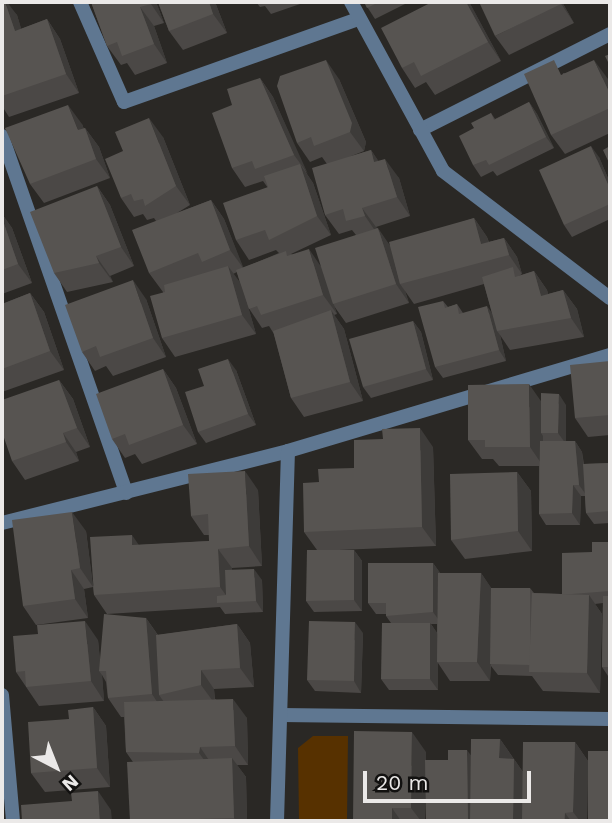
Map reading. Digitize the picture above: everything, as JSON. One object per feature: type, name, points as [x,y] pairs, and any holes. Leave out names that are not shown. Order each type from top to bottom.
[{"type":"street","points":[[80,2],[124,102],[358,19]]},
{"type":"street","points":[[351,2],[443,171],[610,298]]},
{"type":"street","points":[[420,130],[610,34]]},
{"type":"street","points":[[2,136],[126,493]]},
{"type":"street","points":[[2,523],[288,451],[610,355]]},
{"type":"street","points":[[277,821],[288,451]]},
{"type":"street","points":[[2,695],[13,821]]},
{"type":"street","points":[[281,715],[610,719]]},
{"type":"shaded area","points":[[313,736],[348,736],[347,821],[299,821],[298,748]]},
{"type":"building","points":[[2,2],[5,2],[15,31],[47,19],[66,74],[2,96]]},
{"type":"building","points":[[91,2],[150,2],[151,4],[140,7],[154,44],[122,56],[117,42],[107,46]]},
{"type":"building","points":[[158,2],[209,2],[213,14],[169,31]]},
{"type":"building","points":[[364,2],[379,2],[367,8]]},
{"type":"building","points":[[432,2],[466,2],[488,42],[421,76],[414,62],[402,68],[381,28]]},
{"type":"building","points":[[479,2],[560,2],[561,4],[495,36]]},
{"type":"building","points":[[326,60],[352,123],[350,132],[314,146],[311,137],[297,143],[277,86],[280,76]]},
{"type":"building","points":[[554,60],[561,75],[594,60],[610,94],[610,108],[551,135],[524,74]]},
{"type":"building","points":[[260,78],[294,155],[255,169],[252,161],[232,168],[212,113],[232,105],[227,89]]},
{"type":"building","points":[[529,102],[546,137],[489,165],[486,160],[473,165],[459,136],[474,128],[471,123],[491,113],[494,120]]},
{"type":"building","points":[[68,105],[78,130],[85,128],[96,159],[30,184],[5,128]]},
{"type":"building","points":[[149,118],[176,186],[145,206],[143,199],[134,201],[131,194],[121,198],[105,159],[123,151],[115,132]]},
{"type":"building","points":[[591,146],[610,189],[610,204],[564,225],[539,170]]},
{"type":"building","points":[[610,146],[610,165],[603,150]]},
{"type":"building","points":[[371,150],[374,162],[385,159],[397,197],[362,208],[365,216],[346,221],[343,209],[325,215],[312,168]]},
{"type":"building","points":[[300,164],[317,216],[269,240],[265,230],[236,240],[223,203],[268,187],[264,176]]},
{"type":"building","points":[[97,186],[121,247],[96,256],[99,263],[54,273],[30,212]]},
{"type":"building","points":[[211,200],[230,250],[202,262],[198,253],[149,273],[132,230]]},
{"type":"building","points":[[2,218],[18,264],[2,270]]},
{"type":"building","points":[[474,218],[481,244],[504,238],[509,255],[400,284],[389,242]]},
{"type":"building","points":[[378,228],[396,284],[333,304],[315,248]]},
{"type":"building","points":[[309,249],[323,295],[261,315],[257,306],[249,309],[236,270],[286,251],[287,256]]},
{"type":"building","points":[[228,266],[242,315],[162,338],[150,296],[165,292],[164,285]]},
{"type":"building","points":[[513,267],[515,277],[534,271],[541,296],[563,290],[571,318],[497,331],[482,277]]},
{"type":"building","points":[[133,280],[153,338],[100,357],[96,346],[82,352],[65,305]]},
{"type":"building","points":[[30,293],[50,351],[2,369],[2,304]]},
{"type":"building","points":[[443,301],[445,308],[457,304],[459,314],[487,306],[499,350],[435,367],[418,307]]},
{"type":"building","points":[[331,310],[350,382],[291,398],[273,331]]},
{"type":"building","points":[[413,321],[426,369],[363,387],[349,339]]},
{"type":"building","points":[[228,359],[248,414],[198,432],[185,392],[204,386],[198,369]]},
{"type":"building","points":[[610,361],[610,415],[575,418],[570,365]]},
{"type":"building","points":[[163,369],[183,425],[129,445],[125,434],[112,439],[96,394]]},
{"type":"building","points":[[59,380],[77,428],[63,433],[66,442],[12,461],[2,432],[2,400]]},
{"type":"building","points":[[529,384],[530,447],[485,447],[485,440],[468,440],[468,385]]},
{"type":"building","points":[[541,393],[559,394],[558,433],[541,433]]},
{"type":"building","points":[[420,428],[422,527],[304,532],[303,483],[319,482],[318,469],[354,468],[354,440],[383,439],[382,429]]},
{"type":"building","points":[[540,441],[575,441],[579,485],[573,485],[572,513],[539,514]]},
{"type":"building","points":[[610,463],[610,511],[586,513],[583,464]]},
{"type":"building","points":[[245,471],[249,546],[218,549],[220,587],[94,595],[90,537],[132,535],[132,545],[209,541],[208,514],[191,516],[188,474]]},
{"type":"building","points":[[517,472],[518,531],[451,540],[450,474]]},
{"type":"building","points":[[72,512],[80,568],[71,570],[75,599],[23,606],[12,520]]},
{"type":"building","points":[[592,542],[610,542],[610,591],[562,594],[562,553],[592,552]]},
{"type":"building","points":[[307,550],[354,550],[354,600],[306,601]]},
{"type":"building","points":[[368,563],[433,563],[433,612],[386,616],[386,603],[368,603]]},
{"type":"building","points":[[254,569],[256,601],[217,603],[217,596],[226,595],[225,570]]},
{"type":"building","points":[[438,573],[481,573],[477,662],[437,662]]},
{"type":"building","points":[[491,588],[530,588],[530,665],[490,664]]},
{"type":"building","points":[[532,593],[589,595],[587,673],[529,672]]},
{"type":"building","points":[[603,596],[610,596],[610,667],[602,667]]},
{"type":"building","points":[[104,614],[146,618],[152,694],[108,698],[106,671],[99,671]]},
{"type":"building","points":[[85,621],[91,681],[26,687],[25,671],[16,672],[13,636],[38,634],[37,625]]},
{"type":"building","points":[[309,621],[355,622],[354,681],[307,680]]},
{"type":"building","points":[[382,623],[430,623],[430,679],[381,679]]},
{"type":"building","points":[[237,624],[240,668],[201,670],[201,685],[159,695],[156,635]]},
{"type":"building","points":[[233,699],[235,746],[200,747],[199,753],[126,752],[124,702]]},
{"type":"building","points":[[93,707],[97,768],[31,773],[28,722],[69,719],[68,710]]},
{"type":"building","points":[[354,731],[412,732],[411,808],[392,808],[392,821],[353,821]]},
{"type":"building","points":[[471,739],[500,739],[499,758],[514,759],[513,821],[470,821]]},
{"type":"building","points":[[523,742],[575,742],[573,812],[565,813],[564,821],[522,821]]},
{"type":"building","points":[[448,750],[467,750],[468,821],[426,821],[425,760],[448,760]]},
{"type":"building","points":[[588,751],[610,751],[610,821],[588,821]]},
{"type":"building","points":[[232,758],[234,818],[130,821],[127,762]]},
{"type":"building","points":[[98,791],[100,821],[22,821],[21,805],[72,801],[71,793]]}]
